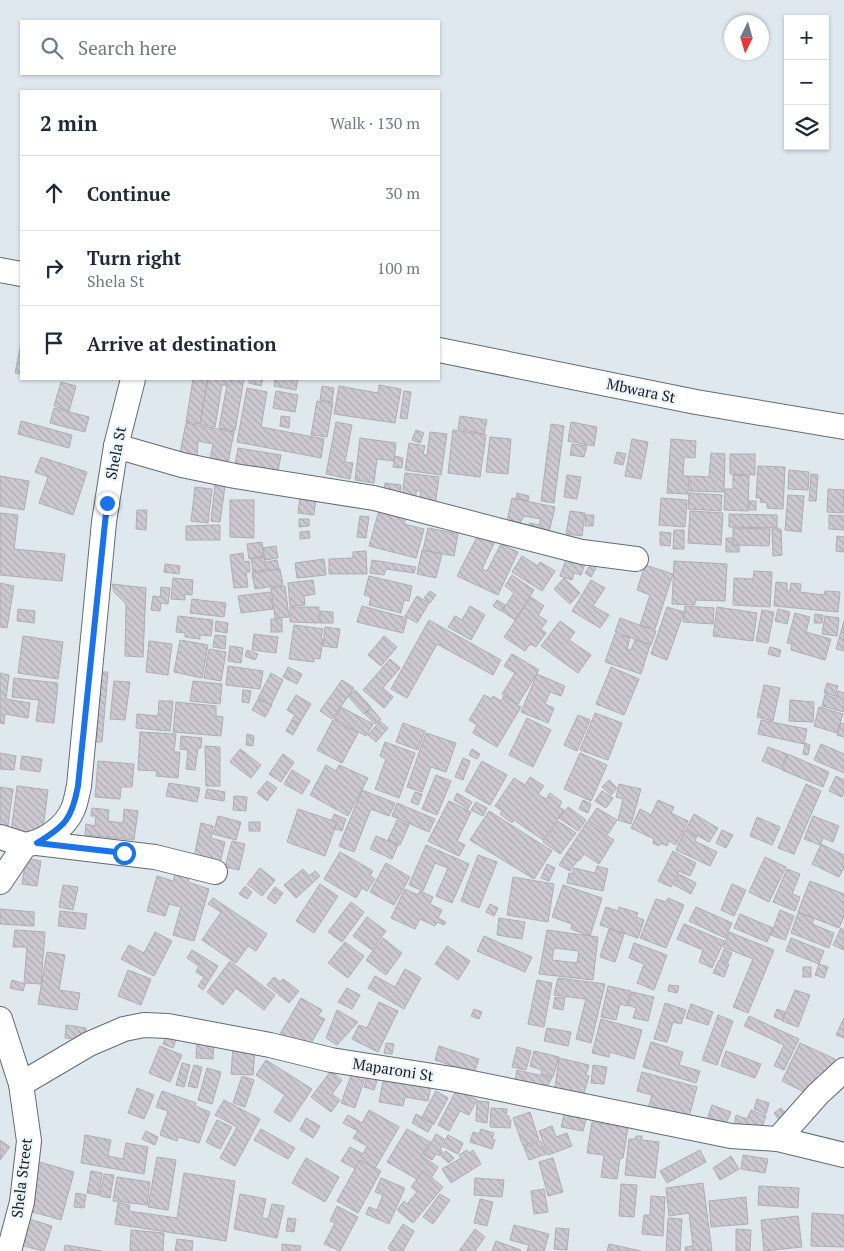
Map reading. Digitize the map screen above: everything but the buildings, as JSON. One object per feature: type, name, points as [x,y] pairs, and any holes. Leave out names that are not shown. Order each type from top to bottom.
[{"type":"street","points":[[0,270],[20,274]]},
{"type":"street","name":"Mbwara St","points":[[440,350],[696,402],[844,427]]},
{"type":"street","name":"Shela St","points":[[0,882],[31,844],[52,834],[70,816],[74,808],[78,786],[104,522],[116,446],[133,380]]},
{"type":"street","points":[[116,446],[182,465],[235,476],[374,498],[582,552],[636,559]]},
{"type":"street","points":[[0,837],[31,844],[155,857],[215,872]]},
{"type":"street","name":"Shela Street","points":[[0,1019],[21,1084],[29,1142],[22,1202],[9,1251]]},
{"type":"street","name":"Maparoni St","points":[[21,1084],[89,1044],[124,1029],[144,1025],[168,1026],[270,1045],[331,1060],[452,1079],[731,1136],[778,1139],[844,1155]]},
{"type":"street","points":[[778,1139],[818,1094],[844,1070]]},
{"type":"route","points":[[107,503],[78,786],[74,808],[64,823],[52,834],[37,843],[124,853]]}]
